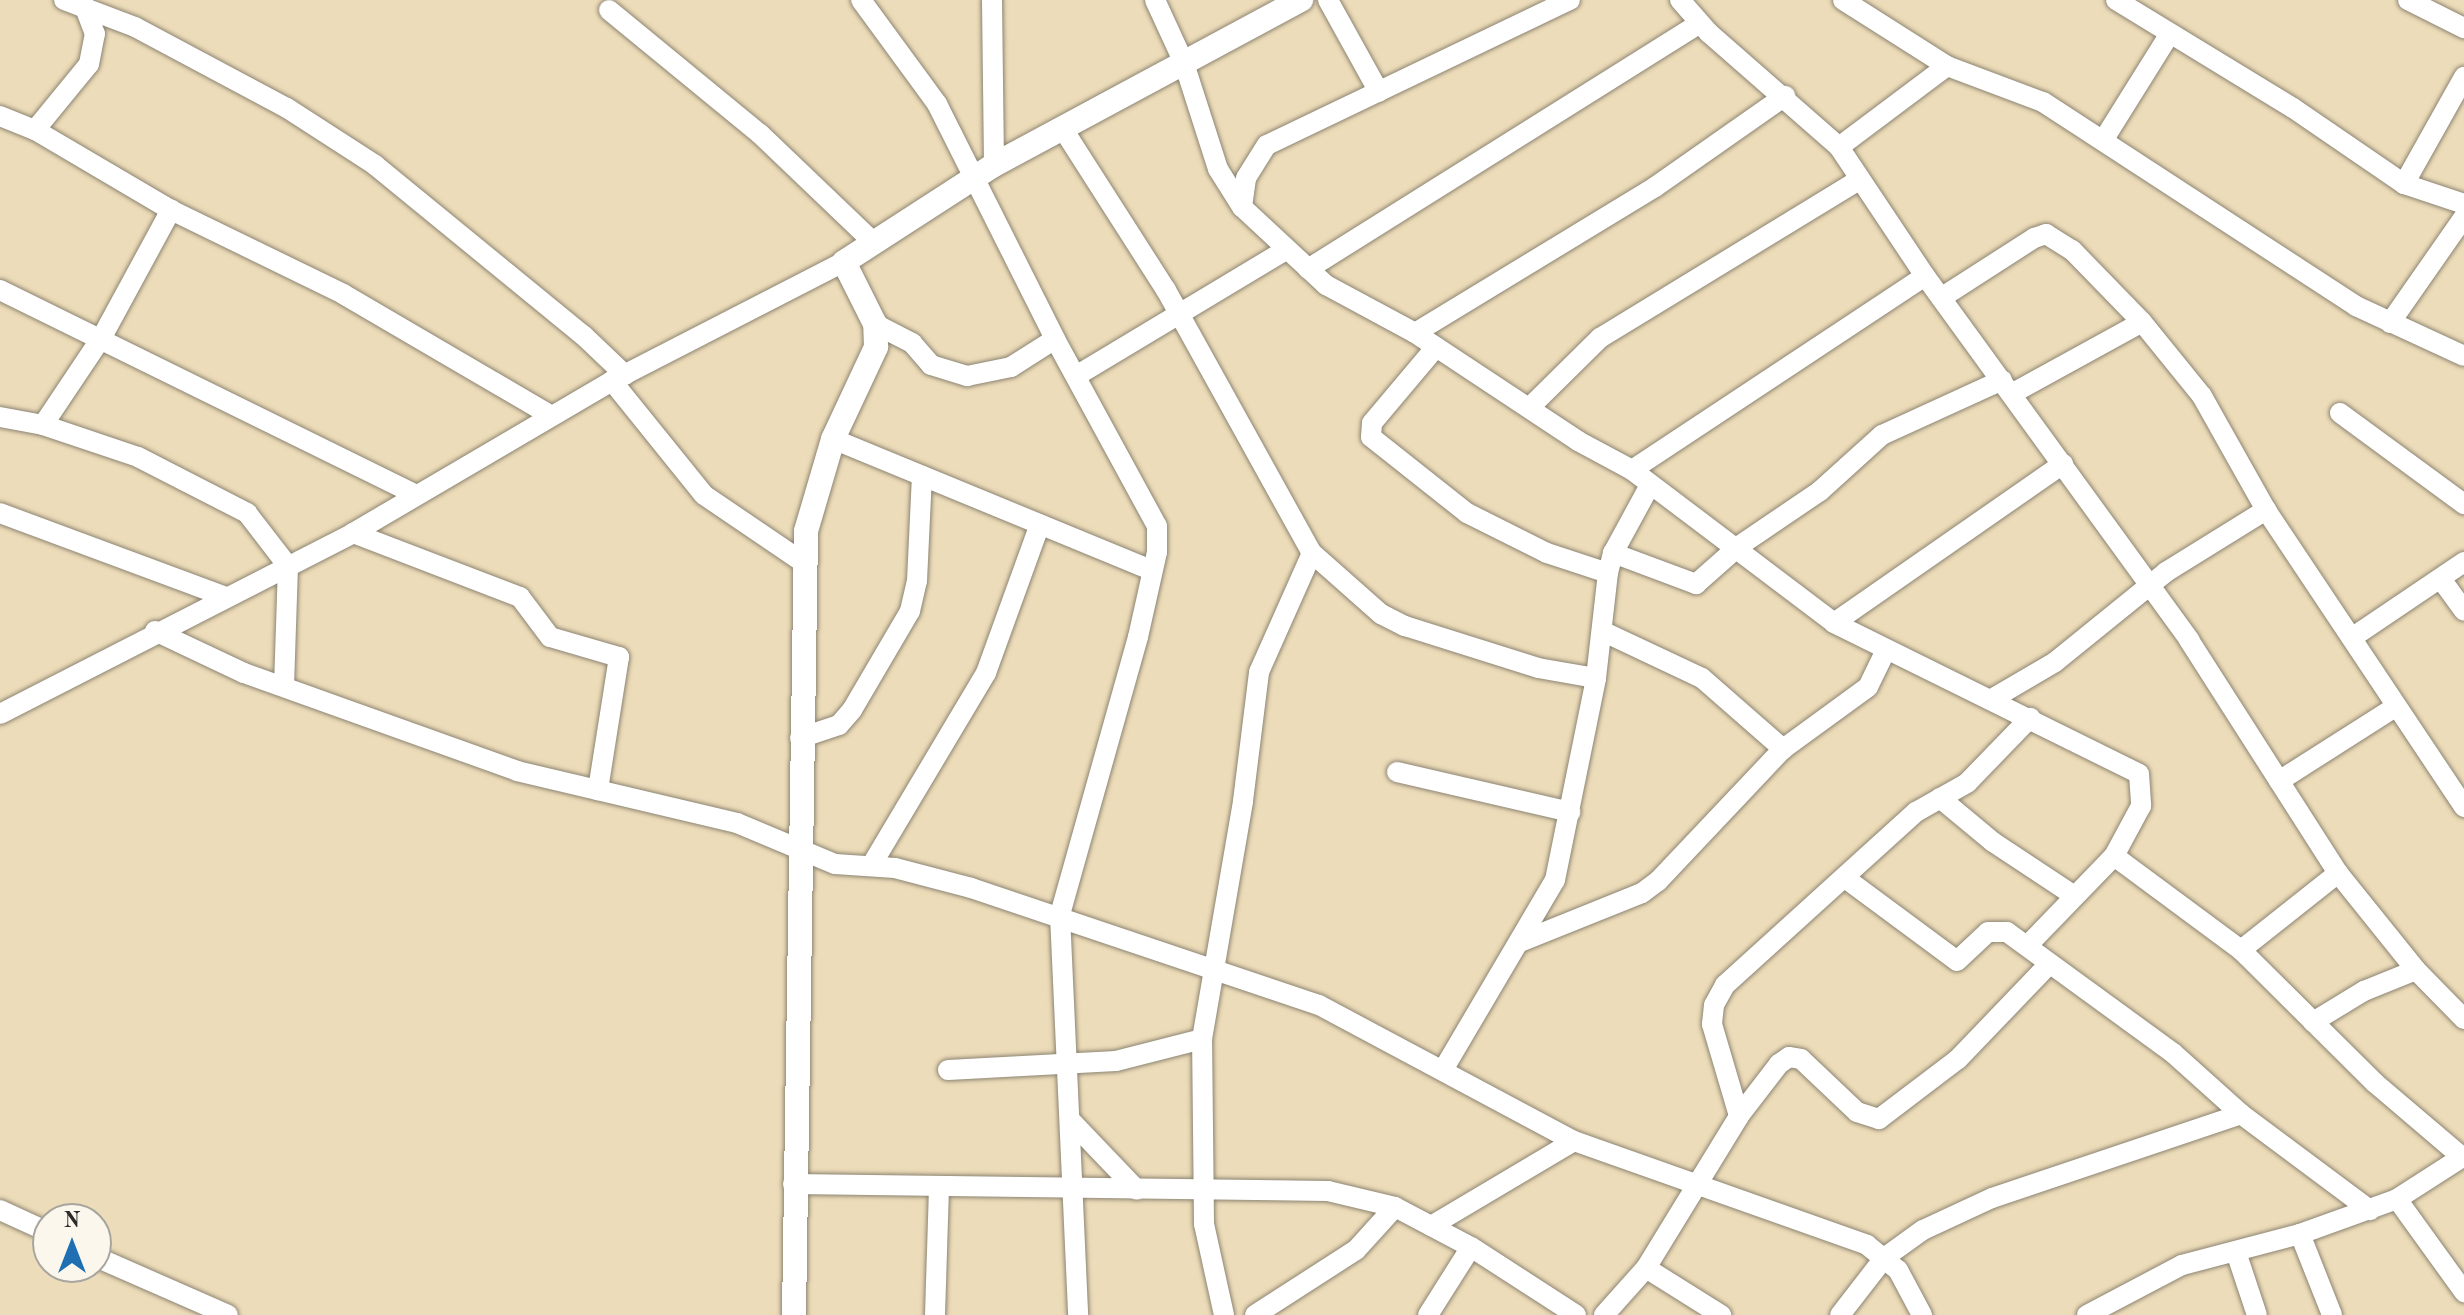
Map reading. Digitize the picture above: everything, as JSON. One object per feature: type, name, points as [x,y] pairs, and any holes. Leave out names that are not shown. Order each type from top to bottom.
[{"type":"street","points":[[64,0],[85,4],[135,27],[287,108],[375,165],[583,335],[704,495],[773,545],[804,563]]},
{"type":"street","points":[[861,0],[985,171],[1055,339],[1157,526],[1151,570],[1060,915],[1078,1315]]},
{"type":"street","points":[[985,171],[992,0]]},
{"type":"street","points":[[1155,0],[1184,63],[1218,169],[1242,207],[1308,269],[1362,306],[1415,333],[1531,406],[1578,441],[1632,470],[1739,546],[1834,623],[2139,774],[2141,806],[2114,856],[2027,946]]},
{"type":"street","points":[[0,714],[223,596],[353,533],[550,415],[844,262],[985,171],[1301,0]]},
{"type":"street","points":[[1328,0],[1379,92]]},
{"type":"street","points":[[1242,207],[1246,178],[1267,145],[1379,92],[1539,6],[1570,0]]},
{"type":"street","points":[[1680,0],[1699,24],[1785,96],[1839,147],[1925,276],[1944,296],[2148,585],[2338,873],[2416,970],[2464,1019]]},
{"type":"street","points":[[1843,0],[1947,66],[2015,88],[2104,139],[2205,209],[2390,323],[2464,356]]},
{"type":"street","points":[[2116,0],[2293,108],[2404,184],[2464,204]]},
{"type":"street","points":[[2408,0],[2464,28]]},
{"type":"street","points":[[35,130],[89,64],[95,34],[85,4]]},
{"type":"street","points":[[609,10],[760,134],[874,243]]},
{"type":"street","points":[[1308,269],[1699,24]]},
{"type":"street","points":[[2104,139],[2169,35]]},
{"type":"street","points":[[1839,147],[1947,66]]},
{"type":"street","points":[[2404,184],[2464,77]]},
{"type":"street","points":[[1415,333],[1655,187],[1785,96]]},
{"type":"street","points":[[0,116],[35,130],[171,210],[343,294],[550,415]]},
{"type":"street","points":[[1063,129],[1178,314],[1312,553],[1381,614],[1405,626],[1538,668],[1596,678]]},
{"type":"street","points":[[1531,406],[1600,338],[1859,180]]},
{"type":"street","points":[[43,425],[102,337],[171,210]]},
{"type":"street","points":[[2390,323],[2464,217]]},
{"type":"street","points":[[1944,296],[2046,234],[2072,250],[2142,322],[2202,396],[2266,510],[2464,807]]},
{"type":"street","points":[[1076,376],[1286,250]]},
{"type":"street","points":[[794,1315],[798,846],[806,531],[833,439],[876,347],[875,324],[844,262]]},
{"type":"street","points":[[1632,470],[1925,276]]},
{"type":"street","points":[[0,290],[102,337],[416,495]]},
{"type":"street","points":[[1436,347],[1372,423],[1371,437],[1467,513],[1547,553],[1610,563],[1696,584],[1739,546],[1820,491],[1882,435],[2008,386],[2142,322]]},
{"type":"street","points":[[875,324],[912,343],[931,365],[967,376],[1011,367],[1055,339]]},
{"type":"street","points":[[2340,413],[2464,504]]},
{"type":"street","points":[[0,417],[43,425],[138,457],[247,513],[288,566],[284,684]]},
{"type":"street","points":[[833,439],[1151,570]]},
{"type":"street","points":[[1834,623],[2063,464]]},
{"type":"street","points":[[800,738],[839,725],[852,710],[910,611],[917,581],[922,476]]},
{"type":"street","points":[[1443,1070],[1555,880],[1596,678],[1610,563],[1650,485]]},
{"type":"street","points":[[1992,699],[2055,662],[2148,585],[2266,510]]},
{"type":"street","points":[[0,513],[223,596]]},
{"type":"street","points":[[871,866],[986,673],[1040,524]]},
{"type":"street","points":[[773,545],[806,531]]},
{"type":"street","points":[[353,533],[520,597],[550,637],[619,657],[598,790]]},
{"type":"street","points":[[1224,1315],[1209,1263],[1201,1189],[1202,1039],[1211,966],[1243,801],[1259,672],[1312,553]]},
{"type":"street","points":[[2353,637],[2464,562]]},
{"type":"street","points":[[2441,579],[2464,611]]},
{"type":"street","points":[[155,631],[207,658],[493,763],[737,823],[835,864],[919,873],[1060,915],[1319,1005],[1574,1141],[1853,1239],[1898,1270],[1922,1315]]},
{"type":"street","points":[[1602,631],[1702,678],[1783,749]]},
{"type":"street","points":[[1520,942],[1642,893],[1783,749],[1854,701],[1868,687],[1886,650]]},
{"type":"street","points":[[2279,781],[2395,707]]},
{"type":"street","points":[[1739,1116],[1717,1046],[1714,1005],[1725,985],[1916,812],[1967,783],[2030,718]]},
{"type":"street","points":[[1397,772],[1570,812]]},
{"type":"street","points":[[1940,798],[1993,842],[2073,895]]},
{"type":"street","points":[[2087,1315],[2182,1265],[2300,1234],[2397,1199],[2463,1156],[2313,1022],[2241,950],[2114,856]]},
{"type":"street","points":[[2241,950],[2338,873]]},
{"type":"street","points":[[1845,878],[1957,961],[1995,929],[2027,946],[2048,965],[2173,1053],[2241,1114],[2370,1210]]},
{"type":"street","points":[[1604,1315],[1646,1268],[1702,1184],[1739,1116],[1789,1057],[1822,1076],[1857,1112],[1879,1119],[1958,1059],[2048,965]]},
{"type":"street","points":[[2313,1022],[2364,991],[2416,970]]},
{"type":"street","points":[[948,1070],[1116,1061],[1202,1039]]},
{"type":"street","points":[[1840,1315],[1884,1258],[1923,1230],[1992,1198],[2241,1114]]},
{"type":"street","points":[[1071,1121],[1137,1190]]},
{"type":"street","points":[[1431,1226],[1574,1141]]},
{"type":"street","points":[[793,1184],[1072,1191],[1328,1191],[1395,1207],[1471,1247],[1576,1315]]},
{"type":"street","points":[[935,1315],[939,1188]]},
{"type":"street","points":[[2397,1199],[2464,1292]]},
{"type":"street","points":[[1255,1315],[1356,1250],[1395,1207]]},
{"type":"street","points":[[0,1210],[32,1225]]},
{"type":"street","points":[[2300,1234],[2332,1315]]},
{"type":"street","points":[[1428,1315],[1471,1247]]},
{"type":"street","points":[[2236,1252],[2257,1315]]},
{"type":"street","points":[[112,1264],[228,1315]]},
{"type":"street","points":[[1646,1268],[1721,1315]]}]
